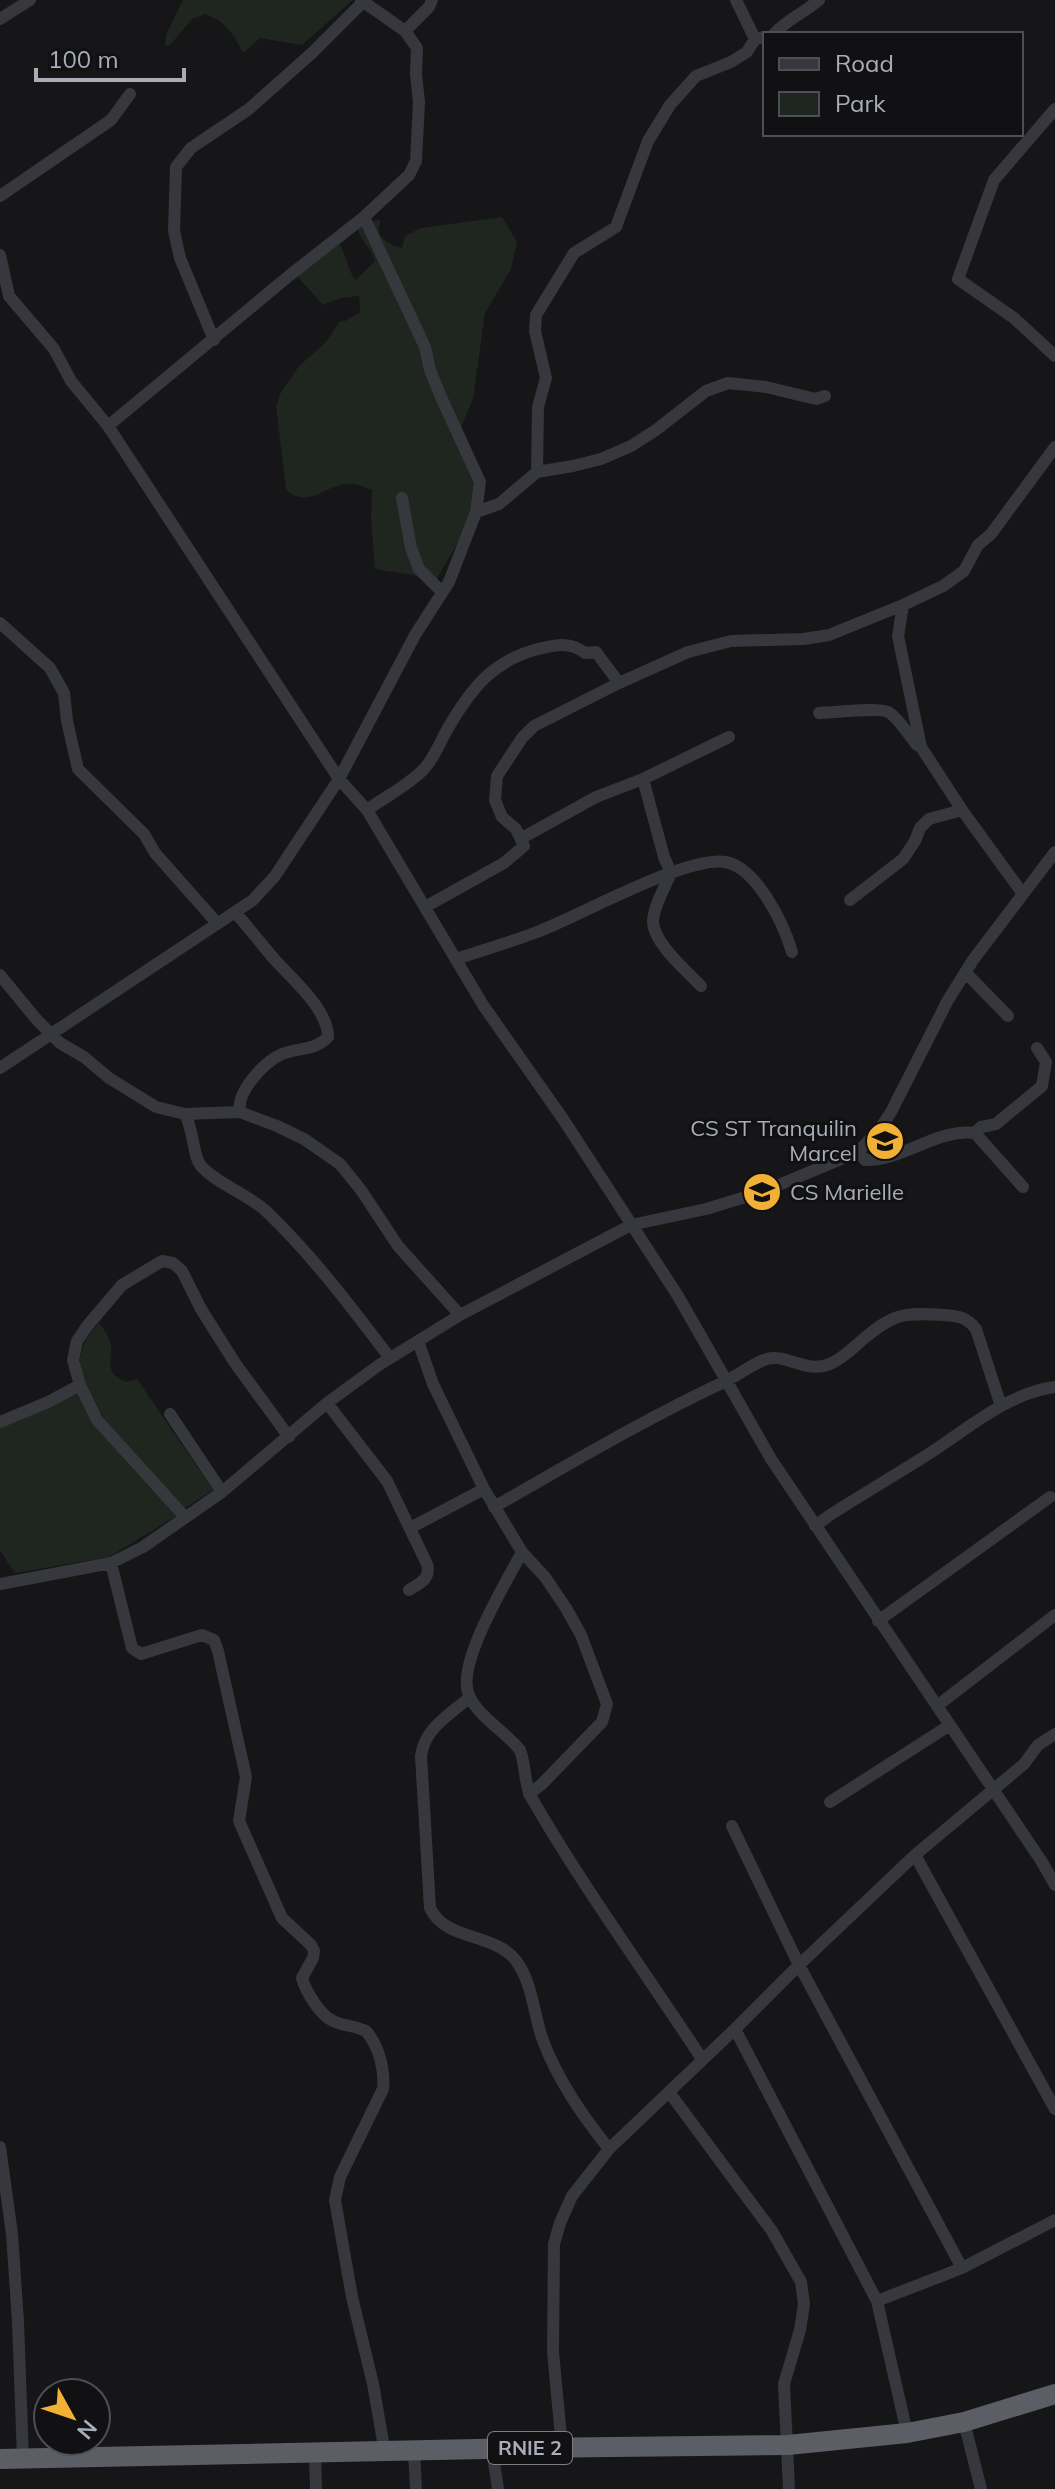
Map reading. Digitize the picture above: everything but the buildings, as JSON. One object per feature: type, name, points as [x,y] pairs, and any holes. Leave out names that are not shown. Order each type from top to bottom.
[{"type":"highway","name":"RNIE 2","points":[[0,2459],[788,2445],[907,2433],[964,2422],[1055,2394]]},
{"type":"street","points":[[0,19],[30,0]]},
{"type":"street","points":[[405,31],[432,0]]},
{"type":"street","points":[[537,472],[538,407],[546,378],[535,331],[536,315],[574,253],[616,227],[648,141],[670,105],[696,76],[731,62],[747,52],[760,38],[736,0]]},
{"type":"street","points":[[776,32],[782,24],[793,20],[819,0]]},
{"type":"street","points":[[108,426],[214,340],[290,275],[364,217],[409,175],[416,161],[419,102],[417,48],[405,31],[362,1],[249,109],[191,148],[176,167],[174,231],[180,258],[214,340]]},
{"type":"street","points":[[0,196],[111,120],[130,94]]},
{"type":"street","points":[[1055,109],[994,180],[958,279],[1014,318],[1055,356]]},
{"type":"street","points":[[0,1068],[253,900],[275,876],[339,779],[401,660],[449,582],[476,512],[480,482],[430,370],[425,347],[364,217]]},
{"type":"street","points":[[0,255],[4,294],[54,349],[71,381],[108,426],[339,779],[367,810],[483,1005],[563,1119],[678,1296],[771,1459],[1055,1885]]},
{"type":"street","points":[[476,512],[499,504],[537,472],[601,459],[631,446],[706,391],[728,383],[766,387],[816,399],[825,396]]},
{"type":"street","points":[[425,907],[504,863],[524,846],[522,838],[502,817],[495,800],[497,776],[522,738],[534,726],[688,652],[731,641],[804,639],[829,635],[943,586],[964,571],[978,545],[991,534],[1055,447]]},
{"type":"street","points":[[402,498],[411,548],[419,569],[442,592]]},
{"type":"street","points":[[903,605],[898,636],[921,747],[1023,894]]},
{"type":"street","points":[[0,623],[50,668],[64,693],[78,769],[144,834],[155,853],[217,923]]},
{"type":"street","points":[[367,810],[423,770],[470,696],[488,673],[498,666],[530,651],[556,644],[576,646],[585,653],[596,652],[619,683]]},
{"type":"street","points":[[819,713],[877,709],[890,713],[921,747]]},
{"type":"street","points":[[522,838],[596,797],[643,779],[729,737]]},
{"type":"street","points":[[643,779],[671,873],[653,922],[663,945],[701,986]]},
{"type":"street","points":[[850,900],[903,859],[920,828],[929,819],[962,810]]},
{"type":"street","points":[[0,1584],[111,1563],[143,1547],[222,1492],[327,1403],[390,1358],[460,1315],[631,1225],[706,1209],[762,1192],[858,1152],[891,1112],[936,1022],[966,973],[1055,852]]},
{"type":"street","points":[[456,959],[536,933],[671,873],[702,863],[727,862],[747,874],[767,897],[792,952]]},
{"type":"street","points":[[1041,868],[1055,872]]},
{"type":"street","points":[[235,912],[308,995],[328,1028],[328,1037],[323,1043],[279,1055],[259,1072],[241,1098],[238,1105],[240,1112]]},
{"type":"street","points":[[966,973],[1008,1016]]},
{"type":"street","points":[[0,975],[60,1043],[156,1107],[185,1114],[240,1112],[304,1139],[340,1164],[398,1246],[460,1315]]},
{"type":"street","points":[[975,1133],[981,1127],[996,1124],[1042,1086],[1046,1062],[1037,1048]]},
{"type":"street","points":[[185,1114],[192,1126],[195,1155],[201,1166],[264,1209],[328,1276],[390,1358]]},
{"type":"street","points":[[858,1152],[865,1160],[881,1161],[963,1131],[975,1133],[1023,1187]]},
{"type":"street","points":[[185,1517],[97,1420],[80,1385],[73,1360],[77,1341],[122,1285],[162,1261],[173,1263],[182,1271],[201,1309],[235,1363],[289,1437]]},
{"type":"street","points":[[494,1507],[647,1420],[767,1359],[819,1368],[833,1363],[885,1321],[897,1316],[918,1314],[964,1318],[976,1329],[1001,1406]]},
{"type":"street","points":[[418,1341],[433,1384],[484,1489],[522,1552],[545,1577],[566,1608],[581,1635],[607,1704],[602,1722],[529,1794]]},
{"type":"street","points":[[0,1422],[80,1385]]},
{"type":"street","points":[[815,1526],[1001,1406],[1055,1387]]},
{"type":"street","points":[[327,1403],[387,1481],[429,1571],[426,1579],[409,1590]]},
{"type":"street","points":[[170,1414],[222,1492]]},
{"type":"street","points":[[410,1528],[484,1489]]},
{"type":"street","points":[[878,1621],[1050,1497]]},
{"type":"street","points":[[522,1552],[475,1644],[466,1678],[469,1698],[520,1750],[529,1794],[702,2059]]},
{"type":"street","points":[[111,1563],[132,1648],[136,1652],[141,1654],[202,1635],[214,1640],[246,1777],[239,1821],[282,1918],[314,1951],[302,1978],[304,1987],[331,2021],[366,2031],[376,2047],[384,2077],[383,2089],[340,2177],[335,2200],[385,2453]]},
{"type":"street","points":[[937,1706],[1055,1615]]},
{"type":"street","points":[[469,1698],[430,1732],[422,1744],[430,1908],[439,1923],[502,1948],[519,1964],[552,2064],[587,2122],[609,2149]]},
{"type":"street","points":[[830,1802],[950,1725]]},
{"type":"street","points":[[562,2447],[553,2352],[554,2244],[572,2196],[609,2149],[799,1965],[915,1855],[1026,1762],[1038,1745],[1055,1734]]},
{"type":"street","points":[[732,1826],[799,1965],[962,2268]]},
{"type":"street","points":[[915,1855],[1055,2109]]},
{"type":"street","points":[[735,2029],[877,2301],[907,2433]]},
{"type":"street","points":[[669,2092],[772,2231],[801,2282],[804,2304],[800,2330],[784,2384],[789,2489]]},
{"type":"street","points":[[0,2147],[12,2234],[23,2459]]},
{"type":"street","points":[[877,2301],[962,2268],[1055,2220]]},
{"type":"street","points":[[964,2422],[981,2489]]},
{"type":"street","points":[[492,2449],[498,2489]]},
{"type":"street","points":[[414,2451],[416,2489]]},
{"type":"street","points":[[315,2454],[316,2489]]},
{"type":"green space","points":[[183,0],[353,0],[302,45],[260,38],[243,53],[228,29],[205,14],[192,19],[170,45],[165,46],[166,35]]},
{"type":"green space","points":[[502,217],[517,242],[511,269],[485,313],[473,399],[456,439],[475,479],[469,518],[437,579],[375,569],[372,490],[344,484],[302,498],[286,489],[276,406],[281,392],[299,366],[326,342],[340,321],[360,312],[359,296],[341,298],[323,305],[295,274],[336,240],[356,280],[375,261],[358,229],[367,222],[380,220],[382,238],[402,248],[405,236],[421,228]]},
{"type":"green space","points":[[99,1322],[111,1342],[112,1371],[126,1382],[137,1379],[213,1490],[185,1508],[137,1459],[91,1399],[80,1360],[84,1344]]},
{"type":"green space","points":[[79,1391],[99,1431],[176,1516],[109,1557],[15,1573],[0,1551],[0,1426]]},
{"type":"place","name":"CS ST Tranquilin Marcel","points":[[885,1141]]},
{"type":"place","name":"CS Marielle","points":[[762,1192]]}]
